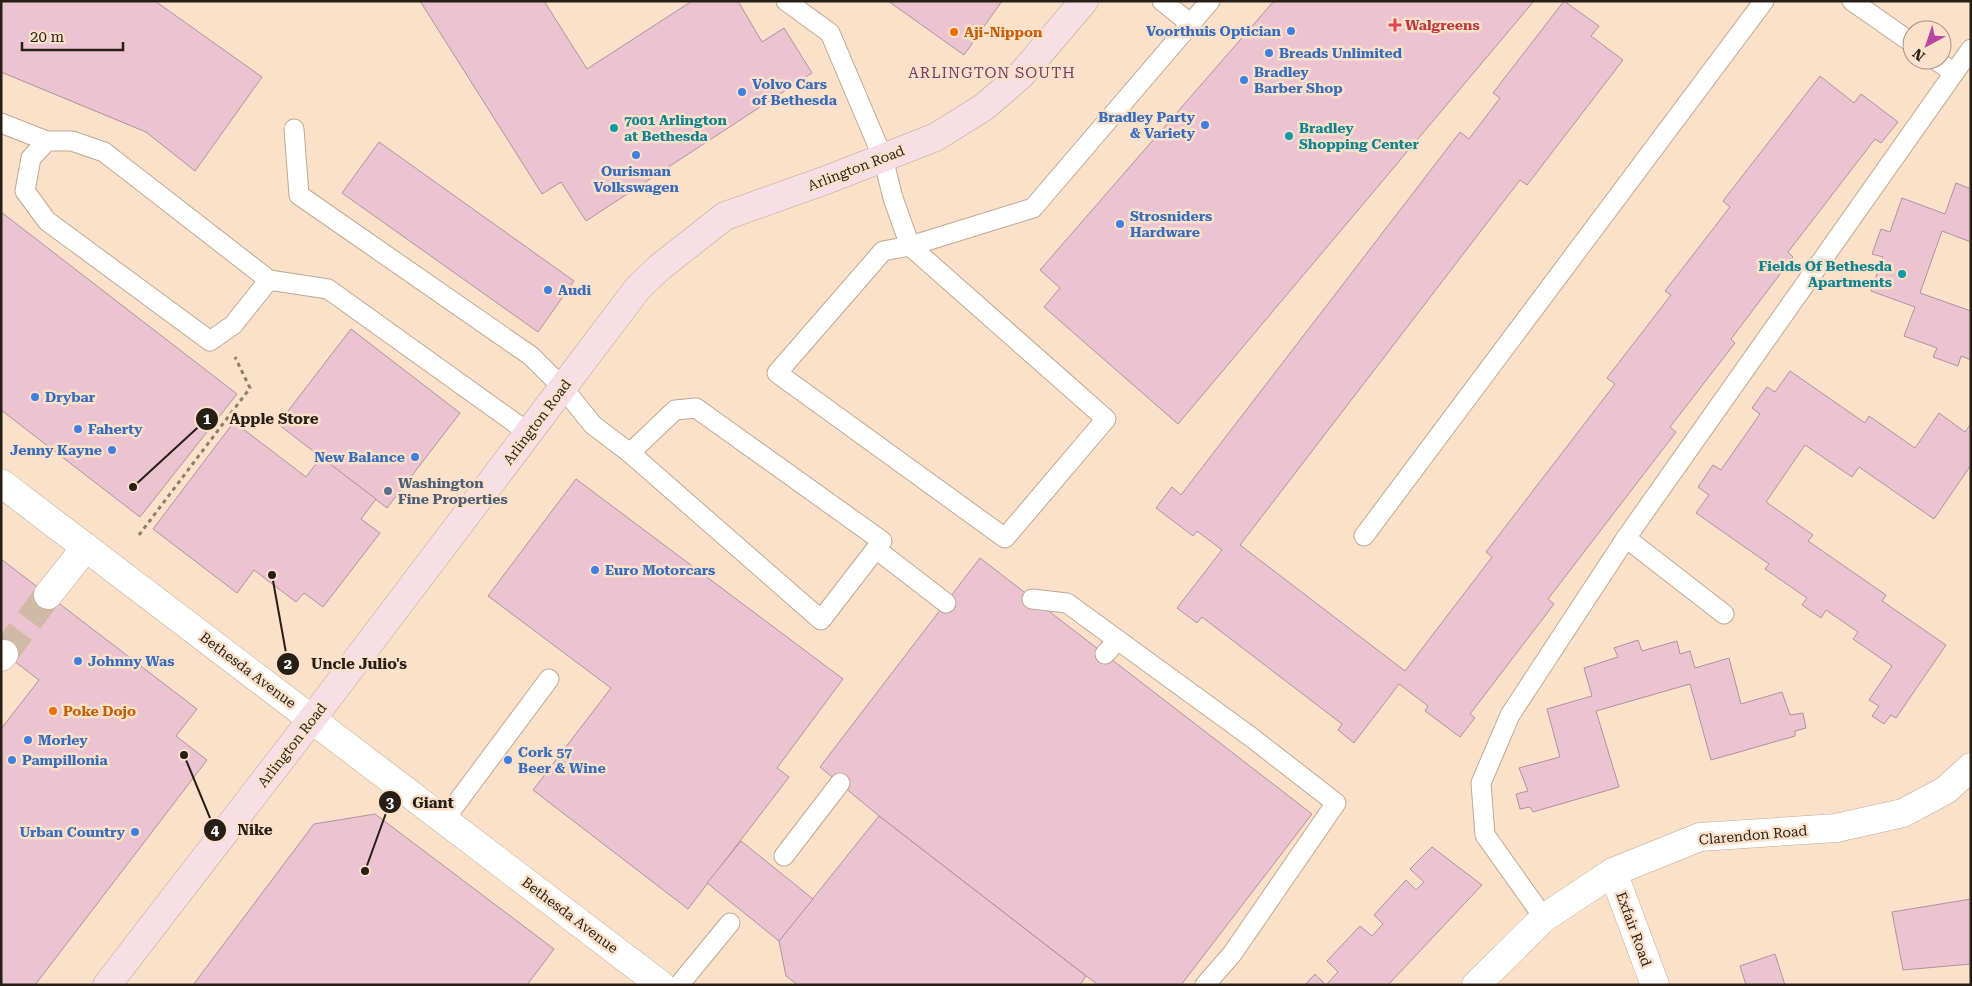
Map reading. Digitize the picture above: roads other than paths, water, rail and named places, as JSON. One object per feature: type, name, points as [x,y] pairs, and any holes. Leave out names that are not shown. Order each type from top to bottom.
[{"type":"main road","name":"Arlington Road","points":[[107,985],[312,719],[638,288],[660,267],[725,216],[936,137],[984,107],[1021,75],[1084,1]]},
{"type":"street","name":"Bethesda Avenue","points":[[1,483],[661,985]]},
{"type":"street","points":[[48,595],[86,547]]},
{"type":"street","name":"Clarendon Road","points":[[1476,985],[1544,918],[1613,872],[1700,836],[1836,828],[1903,813],[1946,790],[1971,767]]},
{"type":"street","name":"Exfair Road","points":[[1613,872],[1655,985]]},
{"type":"lane","points":[[786,1],[830,33],[883,158],[893,198],[910,246],[1106,419],[1005,538],[777,373],[883,251],[910,246],[1033,208],[1210,1]]},
{"type":"lane","points":[[1162,1],[1190,24]]},
{"type":"lane","points":[[1364,536],[1764,1]]},
{"type":"lane","points":[[1852,1],[1902,36]]},
{"type":"lane","points":[[1544,918],[1485,835],[1482,783],[1510,715],[1626,538],[1971,48]]},
{"type":"lane","points":[[1950,70],[1954,73]]},
{"type":"lane","points":[[1,123],[47,141],[72,142],[104,152],[269,280],[328,289],[529,433]]},
{"type":"lane","points":[[294,129],[300,195],[531,356],[563,388],[593,425],[630,454],[822,620],[882,541],[696,408],[676,410],[630,454]]},
{"type":"lane","points":[[47,141],[31,158],[25,191],[46,221],[210,340],[233,325],[269,280]]},
{"type":"lane","points":[[1626,538],[1724,614]]},
{"type":"lane","points":[[876,549],[946,603]]},
{"type":"lane","points":[[1032,599],[1067,603],[1336,802],[1232,954],[1205,985]]},
{"type":"lane","points":[[1105,654],[1118,640]]},
{"type":"lane","points":[[444,820],[549,679]]},
{"type":"lane","points":[[784,856],[840,784]]},
{"type":"lane","points":[[679,985],[730,923]]},
{"type":"tunnel","points":[[4,654],[48,595]]},
{"type":"place","name":"Walgreens","points":[[1395,25]]},
{"type":"place","name":"Voorthuis Optician","points":[[1291,31]]},
{"type":"place","name":"Aji-Nippon","points":[[954,32]]},
{"type":"place","name":"Breads Unlimited","points":[[1269,53]]},
{"type":"place","name":"Bradley Barber Shop","points":[[1244,80]]},
{"type":"place","name":"Volvo Cars of Bethesda","points":[[742,92]]},
{"type":"place","name":"Bradley Party & Variety","points":[[1205,125]]},
{"type":"place","name":"7001 Arlington at Bethesda","points":[[614,128]]},
{"type":"place","name":"Bradley Shopping Center","points":[[1289,136]]},
{"type":"place","name":"Ourisman Volkswagen","points":[[636,155]]},
{"type":"place","name":"Strosniders Hardware","points":[[1120,224]]},
{"type":"place","name":"Fields Of Bethesda Apartments","points":[[1902,274]]},
{"type":"place","name":"Audi","points":[[548,290]]},
{"type":"place","name":"Drybar","points":[[35,397]]},
{"type":"place","name":"Faherty","points":[[78,429]]},
{"type":"place","name":"Jenny Kayne","points":[[112,450]]},
{"type":"place","name":"New Balance","points":[[415,457]]},
{"type":"place","name":"Apple Store","points":[[133,487]]},
{"type":"place","name":"Washington Fine Properties","points":[[388,491]]},
{"type":"place","name":"Euro Motorcars","points":[[595,570]]},
{"type":"place","name":"Uncle Julio's","points":[[272,575]]},
{"type":"place","name":"Johnny Was","points":[[78,661]]},
{"type":"place","name":"Poke Dojo","points":[[53,711]]},
{"type":"place","name":"Morley","points":[[28,740]]},
{"type":"place","name":"Nike","points":[[184,755]]},
{"type":"place","name":"Pampillonia","points":[[12,760]]},
{"type":"place","name":"Cork 57 Beer & Wine","points":[[508,760]]},
{"type":"place","name":"Urban Country","points":[[135,832]]},
{"type":"place","name":"Giant","points":[[365,871]]},
{"type":"district","name":"ARLINGTON SOUTH","points":[[992,73]]}]
